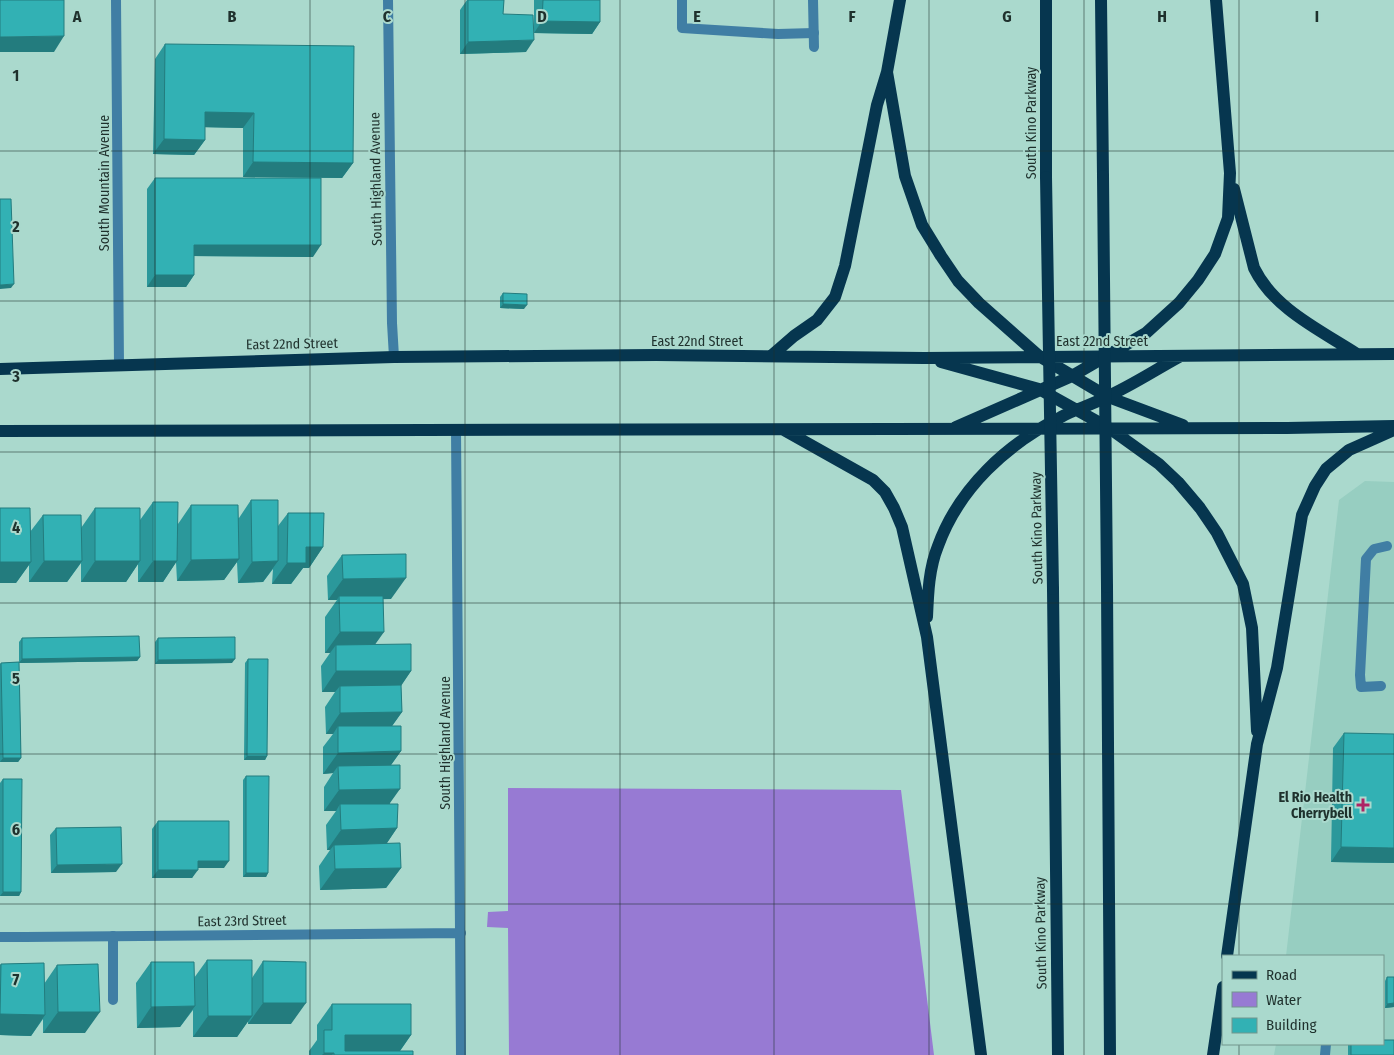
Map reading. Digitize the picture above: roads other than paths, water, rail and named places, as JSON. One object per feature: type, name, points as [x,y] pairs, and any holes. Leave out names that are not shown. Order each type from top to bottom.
[{"type":"main road","points":[[771,356],[794,336],[817,320],[834,297],[845,266],[877,104],[888,72],[900,0]]},
{"type":"main road","name":"South Kino Parkway","points":[[1046,0],[1046,177],[1058,1055]]},
{"type":"main road","points":[[1101,0],[1110,1055]]},
{"type":"main road","points":[[951,429],[1072,376],[1146,333],[1179,303],[1198,280],[1215,254],[1228,218],[1230,173],[1216,0]]},
{"type":"main road","points":[[888,72],[905,176],[922,225],[958,281],[1039,356],[1108,397],[1191,427]]},
{"type":"main road","points":[[1230,173],[1254,268],[1260,280],[1282,305],[1357,354]]},
{"type":"main road","name":"East 22nd Street","points":[[0,369],[394,357],[771,356],[924,358],[1394,354]]},
{"type":"main road","points":[[927,637],[928,596],[932,565],[937,546],[953,513],[971,487],[995,462],[1014,446],[1042,428],[1062,416],[1108,397],[1182,355]]},
{"type":"main road","points":[[924,358],[1040,389],[1109,428],[1152,458],[1178,482],[1200,508],[1217,534],[1242,584],[1252,628],[1258,744]]},
{"type":"main road","points":[[0,431],[1287,428],[1394,426]]},
{"type":"main road","points":[[782,429],[873,480],[885,492],[902,527],[927,637],[981,1055]]},
{"type":"main road","points":[[1227,955],[1258,744],[1277,668],[1302,515],[1315,486],[1326,469],[1349,450],[1394,430]]},
{"type":"main road","points":[[1213,1055],[1222,994]]},
{"type":"street","name":"South Mountain Avenue","points":[[116,0],[119,365]]},
{"type":"street","name":"South Highland Avenue","points":[[388,0],[394,357]]},
{"type":"street","points":[[682,0],[682,28],[778,34],[814,33]]},
{"type":"street","points":[[813,0],[814,47]]},
{"type":"street","name":"South Highland Avenue","points":[[456,430],[461,1055]]},
{"type":"street","points":[[1381,686],[1361,687],[1360,675],[1366,559],[1374,549],[1387,546]]},
{"type":"street","name":"East 23rd Street","points":[[0,937],[461,933]]},
{"type":"street","points":[[113,936],[113,1000]]},
{"type":"water","points":[[508,788],[901,790],[934,1055],[509,1055],[508,928],[487,927],[488,912],[508,911]]},
{"type":"place","name":"El Rio Health Cherrybell","points":[[1363,805]]}]
